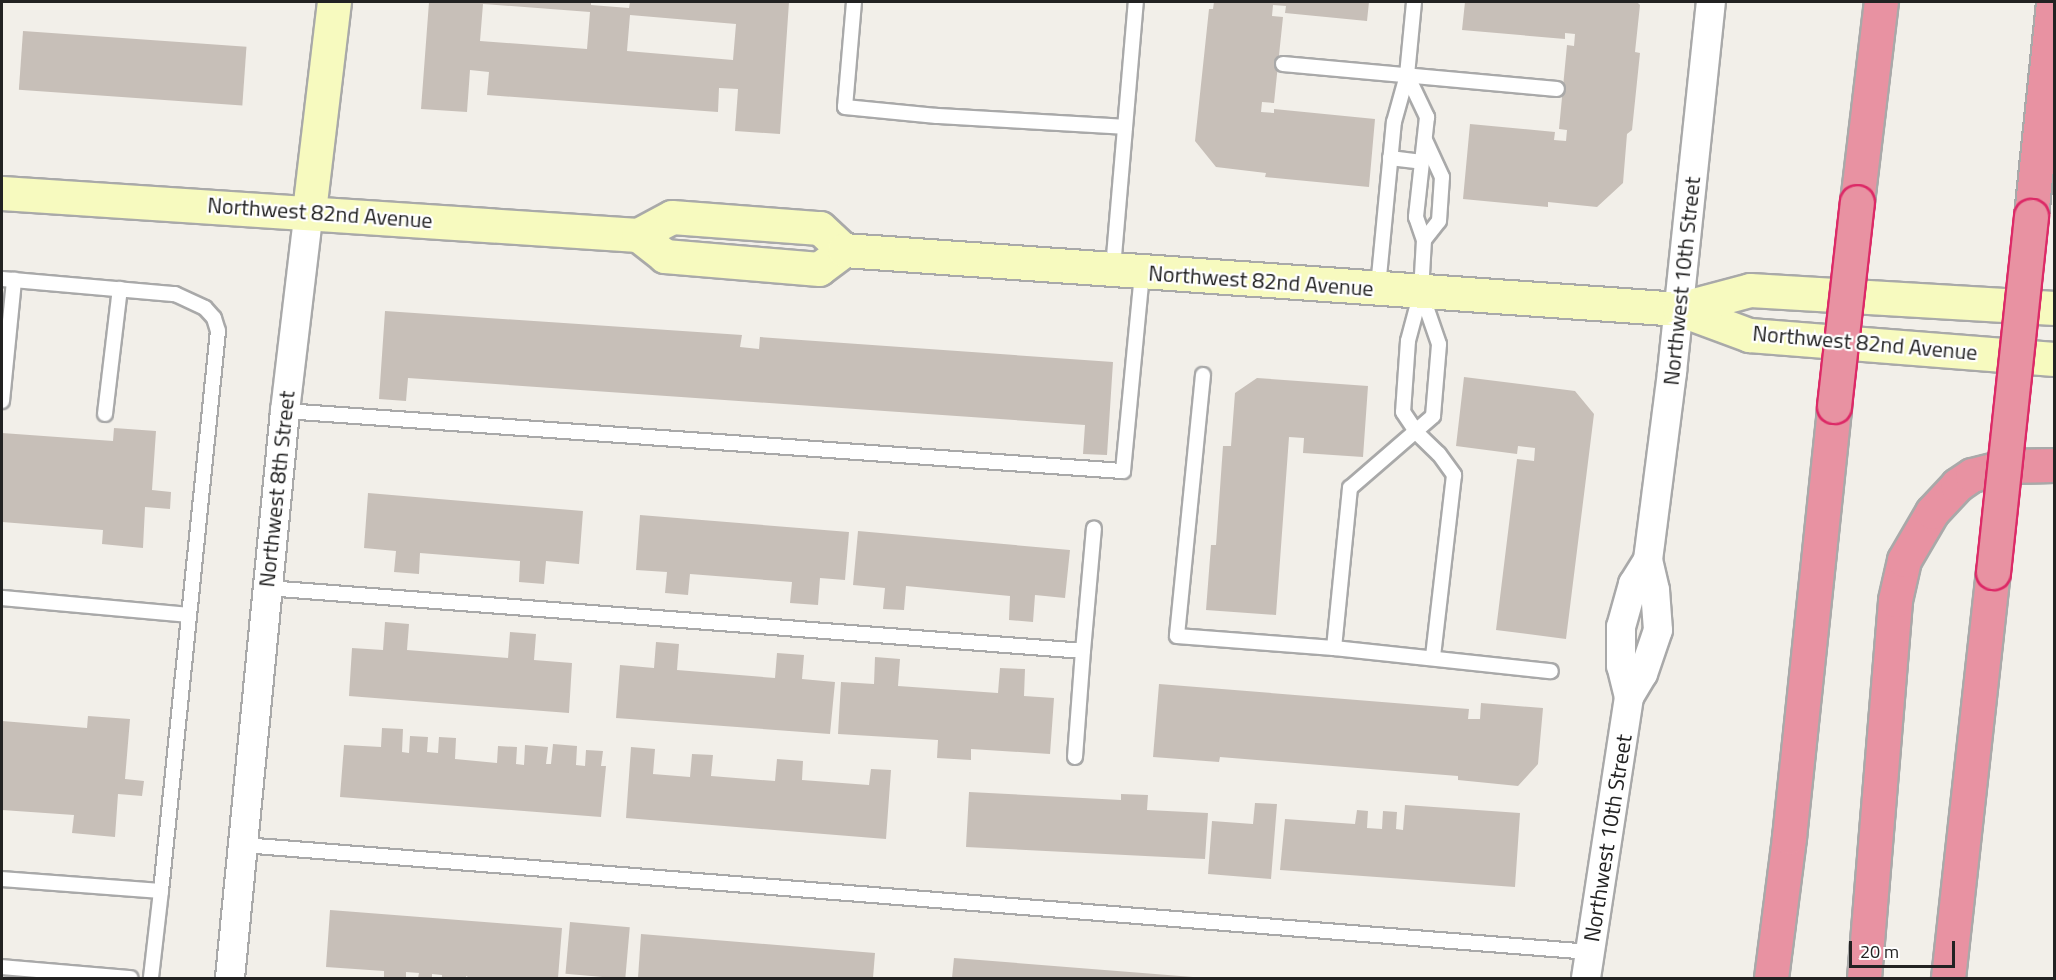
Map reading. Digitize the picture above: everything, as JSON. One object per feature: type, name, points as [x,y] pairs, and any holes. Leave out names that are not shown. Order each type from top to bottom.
[{"type":"highway","points":[[1771,978],[1789,837],[1834,406],[1881,2]]},
{"type":"highway","points":[[1948,978],[2053,2]]},
{"type":"highway","points":[[1864,978],[1895,600],[1904,560],[1927,519],[1964,480],[1972,475],[2008,466],[2055,465]]},
{"type":"street","name":"Northwest 8th Street","points":[[230,978],[285,411],[334,2]]},
{"type":"street","name":"Northwest 10th Street","points":[[1588,965],[1629,697],[1644,674],[1658,630],[1655,590],[1648,560],[1679,309],[1711,2]]},
{"type":"street","name":"Northwest 82nd Avenue","points":[[2,193],[309,211],[638,235],[665,256],[819,269],[844,250],[1679,309],[1749,335],[2055,359]]},
{"type":"street","name":"Northwest 82nd Avenue","points":[[1679,309],[1750,290],[2055,308]]},
{"type":"lane","points":[[854,2],[845,107],[1125,127]]},
{"type":"lane","points":[[285,411],[1123,471],[1127,271],[1120,178],[1136,2]]},
{"type":"lane","points":[[1378,289],[1394,122],[1407,75],[1414,2]]},
{"type":"lane","points":[[1283,64],[1557,89]]},
{"type":"lane","points":[[1407,75],[1426,117],[1416,217],[1424,240],[1420,292],[1408,341],[1403,412],[1416,433],[1438,454],[1454,475],[1433,657]]},
{"type":"lane","points":[[1424,140],[1442,177],[1439,220],[1424,240]]},
{"type":"lane","points":[[1390,158],[1422,162]]},
{"type":"lane","points":[[2,401],[8,279],[175,294],[192,299],[206,308],[214,318],[218,331],[151,978]]},
{"type":"lane","points":[[105,414],[120,289]]},
{"type":"lane","points":[[1334,648],[1350,488],[1433,416],[1439,344],[1420,292]]},
{"type":"lane","points":[[1203,375],[1177,636],[1433,657],[1551,671]]},
{"type":"lane","points":[[1075,757],[1094,528]]},
{"type":"lane","points":[[267,588],[1083,651]]},
{"type":"lane","points":[[2,598],[188,615]]},
{"type":"lane","points":[[243,845],[1588,965]]},
{"type":"lane","points":[[2,879],[161,891]]},
{"type":"lane","points":[[2,967],[131,978]]},
{"type":"building","points":[[429,2],[591,2],[591,5],[629,8],[630,2],[789,2],[780,134],[735,131],[738,89],[719,88],[718,112],[487,95],[489,72],[470,70],[467,112],[421,109]],"holes":[[[483,4],[590,12],[587,49],[480,41]],[[630,15],[736,24],[733,60],[627,51]]]},
{"type":"building","points":[[1214,2],[1369,2],[1367,21],[1285,13],[1286,6],[1273,5],[1272,16],[1283,17],[1274,103],[1262,102],[1261,112],[1274,113],[1274,109],[1375,119],[1369,187],[1265,177],[1266,173],[1216,167],[1195,141],[1209,9],[1213,9]]},
{"type":"building","points":[[1465,2],[1637,2],[1640,5],[1635,52],[1640,53],[1632,130],[1627,134],[1623,183],[1597,207],[1548,202],[1548,207],[1463,199],[1470,124],[1555,132],[1554,140],[1566,141],[1567,130],[1559,129],[1567,45],[1574,46],[1575,34],[1565,33],[1565,39],[1462,30]]},
{"type":"building","points":[[23,31],[246,47],[242,105],[19,90]]},
{"type":"building","points":[[385,311],[742,335],[740,347],[759,349],[760,337],[1113,362],[1107,455],[1083,454],[1085,425],[408,378],[406,401],[379,399]]},
{"type":"building","points":[[1464,377],[1575,391],[1594,414],[1566,639],[1496,630],[1517,459],[1534,461],[1535,448],[1518,446],[1517,454],[1456,446]]},
{"type":"building","points":[[1257,378],[1368,386],[1363,457],[1303,453],[1304,438],[1289,437],[1276,615],[1206,610],[1211,545],[1216,545],[1223,446],[1231,446],[1235,393]]},
{"type":"building","points":[[114,428],[156,431],[152,490],[171,492],[170,509],[145,507],[143,548],[102,544],[103,530],[2,522],[2,433],[113,441]]},
{"type":"building","points":[[368,493],[583,511],[579,564],[546,561],[544,584],[519,582],[520,561],[420,553],[419,574],[394,572],[396,551],[364,548]]},
{"type":"building","points":[[640,515],[849,532],[845,580],[820,578],[818,605],[790,603],[792,582],[690,574],[688,595],[665,593],[667,572],[636,570]]},
{"type":"building","points":[[858,531],[1070,550],[1065,598],[1035,595],[1033,622],[1009,620],[1010,596],[906,586],[904,610],[883,609],[885,588],[853,585]]},
{"type":"building","points":[[385,622],[409,624],[407,650],[508,658],[510,632],[536,634],[534,660],[572,663],[569,713],[349,696],[352,648],[383,650]]},
{"type":"building","points":[[656,642],[679,644],[677,670],[775,678],[777,653],[804,655],[802,679],[835,682],[830,734],[616,718],[620,665],[654,668]]},
{"type":"building","points":[[875,657],[900,659],[898,686],[998,693],[1000,668],[1025,669],[1024,696],[1054,698],[1050,754],[971,749],[971,760],[937,758],[938,740],[838,734],[841,682],[874,684]]},
{"type":"building","points":[[1159,684],[1469,709],[1468,719],[1480,719],[1481,703],[1543,708],[1538,764],[1518,786],[1458,780],[1458,776],[1220,757],[1219,762],[1153,757]]},
{"type":"building","points":[[88,716],[130,719],[125,779],[144,781],[142,796],[118,794],[115,837],[72,833],[74,815],[2,810],[2,721],[87,728]]},
{"type":"building","points":[[382,728],[403,729],[402,752],[409,753],[410,736],[428,737],[427,752],[438,753],[439,737],[456,738],[455,759],[497,763],[498,746],[517,747],[516,764],[524,765],[525,745],[548,747],[546,764],[551,764],[553,744],[577,746],[576,765],[585,766],[586,750],[603,751],[601,766],[606,766],[601,817],[340,797],[344,745],[381,747]]},
{"type":"building","points":[[631,747],[655,749],[653,774],[690,777],[692,754],[713,755],[711,776],[775,781],[777,759],[803,761],[802,780],[869,785],[871,769],[891,770],[886,839],[626,818]]},
{"type":"building","points":[[969,792],[1121,800],[1121,794],[1148,795],[1147,810],[1208,813],[1205,859],[966,847]]},
{"type":"building","points":[[1255,803],[1277,804],[1271,879],[1208,874],[1212,821],[1253,824]]},
{"type":"building","points":[[1405,805],[1520,813],[1515,887],[1280,870],[1285,819],[1355,824],[1357,810],[1368,811],[1367,828],[1382,829],[1383,811],[1397,812],[1396,829],[1403,830]]},
{"type":"building","points":[[330,910],[562,928],[558,978],[470,978],[466,976],[466,978],[442,978],[442,975],[432,974],[432,978],[418,978],[419,973],[406,972],[406,978],[384,978],[384,971],[326,967]]},
{"type":"building","points":[[570,922],[630,927],[625,978],[565,974]]},
{"type":"building","points":[[641,934],[875,953],[873,978],[638,978]]},
{"type":"building","points":[[954,958],[1193,977],[1193,978],[952,978]]}]
